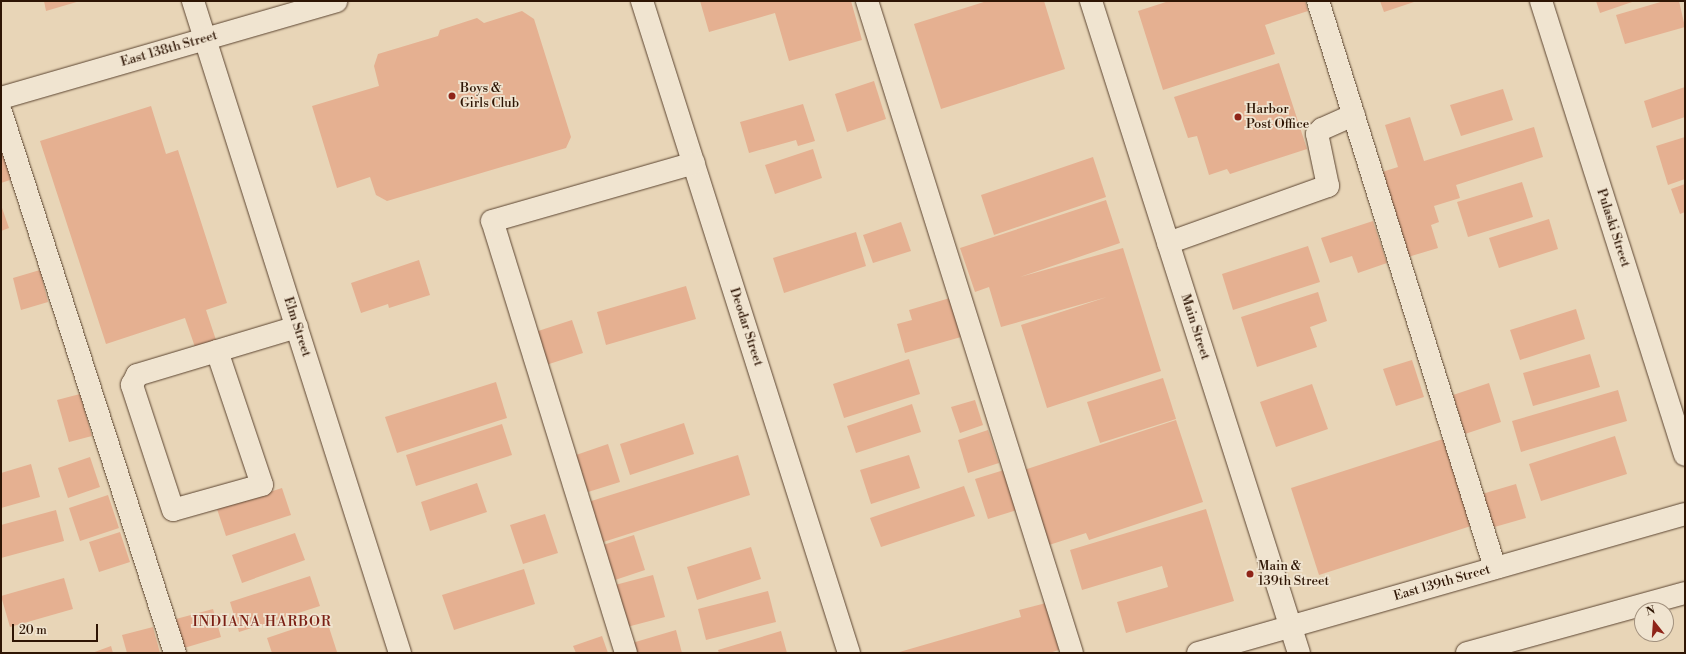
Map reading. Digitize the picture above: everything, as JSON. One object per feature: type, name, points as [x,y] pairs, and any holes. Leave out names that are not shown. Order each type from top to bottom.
[{"type":"street","name":"Elm Street","points":[[193,1],[400,653]]},
{"type":"street","name":"East 138th Street","points":[[1,98],[336,1]]},
{"type":"street","name":"Deodar Street","points":[[642,1],[849,653]]},
{"type":"street","points":[[867,1],[1072,653]]},
{"type":"street","name":"Main Street","points":[[1091,1],[1299,653]]},
{"type":"street","points":[[1318,1],[1495,568]]},
{"type":"street","name":"Pulaski Street","points":[[1541,1],[1685,455]]},
{"type":"street","points":[[1,112],[175,653]]},
{"type":"street","points":[[1168,243],[1328,186],[1317,134],[1322,129],[1354,116]]},
{"type":"street","points":[[626,653],[492,221],[694,163]]},
{"type":"street","points":[[217,351],[262,485],[173,510],[132,385],[137,375],[296,327]]},
{"type":"street","name":"East 139th Street","points":[[1198,653],[1685,514]]},
{"type":"street","points":[[1468,653],[1685,593]]},
{"type":"building","points":[[44,1],[80,1],[46,11]]},
{"type":"building","points":[[700,1],[851,1],[862,40],[789,61],[775,13],[709,32]]},
{"type":"building","points":[[987,1],[1044,1],[1065,69],[941,109],[914,24]]},
{"type":"building","points":[[1169,1],[1305,1],[1308,11],[1265,25],[1275,54],[1163,90],[1138,11]]},
{"type":"building","points":[[1380,1],[1417,1],[1384,12]]},
{"type":"building","points":[[1596,1],[1635,1],[1600,13]]},
{"type":"building","points":[[1664,1],[1679,1],[1685,27],[1625,44],[1616,15]]},
{"type":"building","name":"Boys & Girls Club","points":[[522,11],[534,19],[571,137],[566,148],[387,201],[376,195],[370,177],[337,188],[312,106],[379,86],[374,66],[378,54],[438,36],[440,30],[477,18],[484,23]]},
{"type":"building","name":"Harbor Post Office","points":[[1279,63],[1307,149],[1230,174],[1227,169],[1209,175],[1197,136],[1188,138],[1174,97]]},
{"type":"building","points":[[874,81],[886,119],[847,132],[835,94]]},
{"type":"building","points":[[1685,87],[1685,117],[1652,128],[1644,101]]},
{"type":"building","points":[[1503,89],[1513,120],[1461,136],[1450,105]]},
{"type":"building","points":[[803,104],[815,141],[798,146],[796,140],[749,153],[740,122]]},
{"type":"building","points":[[151,106],[166,154],[178,150],[227,303],[206,310],[217,343],[196,350],[185,318],[106,344],[40,141]]},
{"type":"building","points":[[1410,117],[1424,161],[1534,127],[1543,157],[1456,185],[1460,198],[1434,206],[1439,222],[1431,225],[1438,248],[1408,257],[1382,172],[1398,167],[1385,125]]},
{"type":"building","points":[[1685,137],[1685,179],[1668,185],[1656,146]]},
{"type":"building","points":[[1,145],[13,179],[1,183]]},
{"type":"building","points":[[813,149],[822,178],[775,194],[765,165]]},
{"type":"building","points":[[1093,157],[1106,197],[994,235],[981,195]]},
{"type":"building","points":[[1522,182],[1533,217],[1468,237],[1457,202]]},
{"type":"building","points":[[1685,184],[1685,212],[1680,214],[1671,189]]},
{"type":"building","points":[[1106,200],[1120,243],[1020,277],[1123,248],[1161,371],[1047,408],[1021,325],[1107,297],[1001,327],[989,287],[975,292],[960,248]]},
{"type":"building","points":[[1,205],[9,228],[1,231]]},
{"type":"building","points":[[1549,219],[1558,249],[1499,268],[1489,238]]},
{"type":"building","points":[[1373,221],[1387,263],[1358,273],[1352,256],[1330,263],[1321,238]]},
{"type":"building","points":[[901,222],[911,251],[873,263],[863,235]]},
{"type":"building","points":[[856,232],[866,266],[784,293],[773,258]]},
{"type":"building","points":[[1308,246],[1320,282],[1233,310],[1222,274]]},
{"type":"building","points":[[419,260],[430,295],[389,308],[388,304],[361,313],[351,283]]},
{"type":"building","points":[[40,270],[48,302],[21,310],[13,278]]},
{"type":"building","points":[[686,286],[696,319],[606,345],[597,312]]},
{"type":"building","points":[[1318,292],[1327,321],[1310,327],[1317,347],[1257,367],[1241,317]]},
{"type":"building","points":[[950,298],[961,337],[905,353],[897,324],[912,320],[909,310]]},
{"type":"building","points":[[1576,309],[1585,339],[1520,360],[1510,330]]},
{"type":"building","points":[[572,320],[583,353],[546,365],[535,332]]},
{"type":"building","points":[[1590,354],[1600,387],[1533,406],[1523,373]]},
{"type":"building","points":[[909,359],[920,394],[844,418],[833,384]]},
{"type":"building","points":[[1412,360],[1424,397],[1396,406],[1383,369]]},
{"type":"building","points":[[1163,378],[1176,419],[1100,443],[1087,402]]},
{"type":"building","points":[[496,382],[507,418],[397,453],[385,417]]},
{"type":"building","points":[[1489,383],[1501,422],[1465,434],[1453,395]]},
{"type":"building","points":[[1312,384],[1328,429],[1276,447],[1260,402]]},
{"type":"building","points":[[1618,390],[1627,421],[1521,452],[1512,421]]},
{"type":"building","points":[[80,394],[92,436],[69,442],[57,400]]},
{"type":"building","points":[[975,400],[983,425],[960,433],[951,407]]},
{"type":"building","points":[[912,404],[921,432],[856,453],[847,426]]},
{"type":"building","points":[[1176,420],[1203,502],[1089,540],[1086,533],[1049,545],[1024,470]]},
{"type":"building","points":[[684,423],[694,454],[630,475],[620,444]]},
{"type":"building","points":[[502,424],[512,455],[416,486],[406,455]]},
{"type":"building","points":[[988,430],[999,463],[968,473],[958,440]]},
{"type":"building","points":[[1615,436],[1627,474],[1541,501],[1529,464]]},
{"type":"building","points":[[1443,439],[1471,526],[1319,575],[1291,488]]},
{"type":"building","points":[[608,444],[620,482],[588,492],[576,455]]},
{"type":"building","points":[[738,455],[750,495],[597,544],[585,503]]},
{"type":"building","points":[[909,455],[920,488],[871,504],[860,470]]},
{"type":"building","points":[[90,457],[100,487],[68,498],[58,468]]},
{"type":"building","points":[[31,464],[40,497],[1,508],[1,473]]},
{"type":"building","points":[[1004,470],[1017,510],[988,519],[975,479]]},
{"type":"building","points":[[477,483],[487,512],[430,531],[421,502]]},
{"type":"building","points":[[1516,484],[1526,518],[1491,528],[1482,494]]},
{"type":"building","points":[[964,486],[975,516],[881,547],[870,518]]},
{"type":"building","points":[[282,488],[291,515],[226,536],[217,509]]},
{"type":"building","points":[[108,495],[119,528],[80,541],[69,508]]},
{"type":"building","points":[[1206,509],[1234,601],[1126,633],[1117,602],[1168,587],[1162,566],[1082,590],[1070,550]]},
{"type":"building","points":[[56,510],[64,541],[1,558],[1,525]]},
{"type":"building","points":[[545,514],[558,553],[523,564],[510,525]]},
{"type":"building","points":[[120,532],[130,562],[99,572],[89,542]]},
{"type":"building","points":[[295,533],[305,560],[242,583],[232,555]]},
{"type":"building","points":[[634,535],[645,570],[615,580],[603,545]]},
{"type":"building","points":[[751,547],[761,579],[697,600],[687,567]]},
{"type":"building","points":[[524,569],[535,604],[454,630],[442,595]]},
{"type":"building","points":[[653,575],[665,617],[627,627],[615,585]]},
{"type":"building","points":[[310,576],[320,606],[239,632],[230,602]]},
{"type":"building","points":[[64,578],[73,609],[10,627],[1,596]]},
{"type":"building","points":[[768,591],[776,622],[706,640],[698,609]]},
{"type":"building","points":[[1046,603],[1059,650],[1049,653],[896,653],[1021,617],[1019,610]]},
{"type":"building","points":[[213,609],[221,637],[184,648],[176,619]]},
{"type":"building","points":[[326,618],[337,652],[272,653],[267,638]]},
{"type":"building","points":[[153,627],[160,653],[127,653],[122,635]]},
{"type":"building","points":[[676,630],[682,653],[635,653],[632,643]]},
{"type":"building","points":[[781,631],[787,653],[719,653],[718,650]]},
{"type":"building","points":[[602,636],[608,653],[576,653],[573,646]]},
{"type":"building","points":[[111,646],[113,653],[92,653]]},
{"type":"place","name":"Boys & Girls Club","points":[[452,96]]},
{"type":"place","name":"Harbor Post Office","points":[[1238,117]]},
{"type":"place","name":"Main & 139th Street","points":[[1250,574]]},
{"type":"district","name":"INDIANA HARBOR","points":[[262,622]]}]
